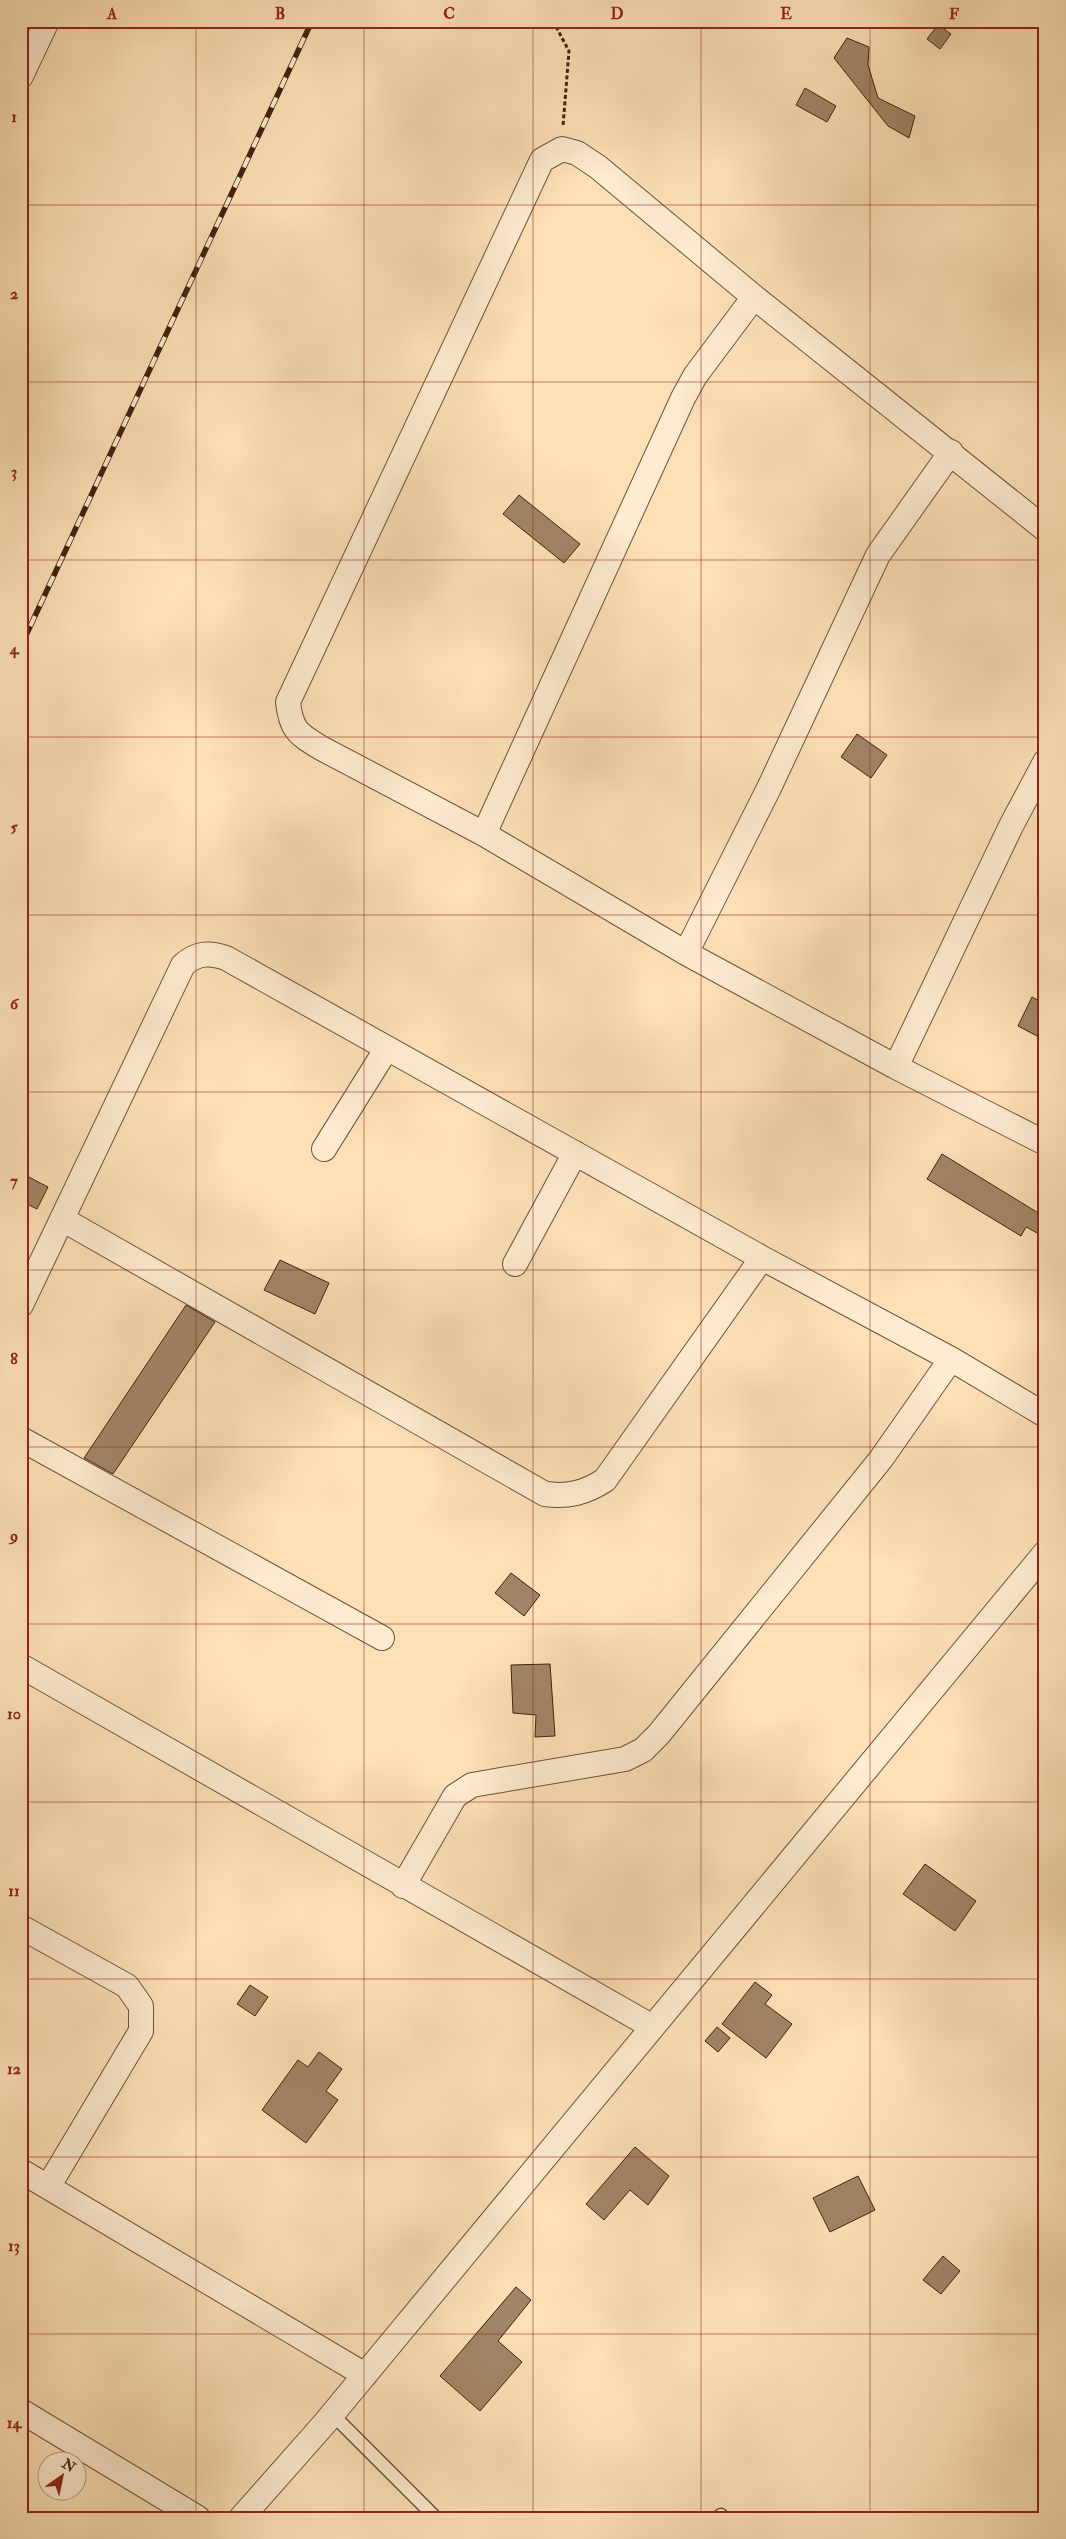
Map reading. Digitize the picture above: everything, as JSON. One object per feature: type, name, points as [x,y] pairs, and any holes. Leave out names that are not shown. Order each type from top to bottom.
[{"type":"street","points":[[21,76],[47,21]]},
{"type":"street","points":[[1045,529],[754,297],[598,167],[577,153],[562,149],[542,160],[288,702],[290,721],[299,734],[484,834],[686,953],[896,1068],[1045,1143]]},
{"type":"street","points":[[484,834],[683,398],[695,376],[754,297]]},
{"type":"street","points":[[686,953],[769,788],[878,555],[950,452]]},
{"type":"street","points":[[896,1068],[1011,826],[1045,762]]},
{"type":"street","points":[[21,1305],[183,965],[192,958],[214,954],[226,958],[762,1258],[951,1359],[1045,1415]]},
{"type":"street","points":[[324,1149],[387,1048]]},
{"type":"street","points":[[515,1264],[575,1153]]},
{"type":"street","points":[[62,1219],[544,1494],[561,1496],[591,1489],[604,1480],[762,1258]]},
{"type":"street","points":[[403,1886],[455,1796],[472,1785],[625,1759],[642,1750],[659,1734],[881,1459],[951,1359]]},
{"type":"street","points":[[21,1439],[382,1638]]},
{"type":"street","points":[[241,2518],[365,2375],[651,2026],[967,1649],[1045,1553]]},
{"type":"street","points":[[21,1666],[651,2026]]},
{"type":"street","points":[[21,1927],[127,1986],[141,2006],[142,2031],[48,2187]]},
{"type":"street","points":[[21,2171],[365,2375]]},
{"type":"street","points":[[21,2412],[198,2518]]},
{"type":"lane","points":[[332,2414],[436,2518]]},
{"type":"path","points":[[553,21],[568,51],[562,149]]},
{"type":"building","points":[[938,25],[951,34],[940,49],[927,39]]},
{"type":"building","points":[[847,38],[869,47],[868,65],[878,98],[915,116],[909,138],[888,126],[834,58]]},
{"type":"building","points":[[805,88],[836,106],[827,122],[796,105]]},
{"type":"building","points":[[519,495],[580,544],[564,563],[503,514]]},
{"type":"building","points":[[857,734],[887,755],[871,778],[841,757]]},
{"type":"building","points":[[1032,997],[1045,1004],[1045,1026],[1039,1037],[1018,1026]]},
{"type":"building","points":[[942,1154],[1045,1217],[1045,1225],[1039,1234],[1026,1227],[1021,1236],[927,1179]]},
{"type":"building","points":[[21,1173],[48,1187],[37,1209],[21,1201]]},
{"type":"building","points":[[280,1260],[329,1283],[315,1314],[264,1290]]},
{"type":"building","points":[[186,1305],[215,1322],[113,1474],[84,1458]]},
{"type":"building","points":[[511,1573],[540,1595],[524,1616],[495,1593]]},
{"type":"building","points":[[550,1664],[555,1736],[535,1737],[536,1715],[513,1713],[511,1665]]},
{"type":"building","points":[[925,1864],[976,1901],[955,1931],[903,1894]]},
{"type":"building","points":[[755,1982],[772,1995],[765,2004],[792,2024],[766,2058],[722,2024]]},
{"type":"building","points":[[250,1985],[268,1997],[255,2016],[237,2004]]},
{"type":"building","points":[[717,2027],[730,2038],[718,2052],[705,2041]]},
{"type":"building","points":[[319,2052],[342,2069],[326,2091],[338,2100],[306,2143],[262,2110],[298,2060],[308,2067]]},
{"type":"building","points":[[635,2147],[669,2176],[648,2205],[630,2190],[604,2220],[586,2204]]},
{"type":"building","points":[[858,2176],[875,2210],[830,2232],[813,2198]]},
{"type":"building","points":[[943,2256],[960,2271],[941,2294],[923,2280]]},
{"type":"building","points":[[516,2287],[531,2300],[498,2341],[522,2362],[480,2411],[440,2376]]},
{"type":"railway","points":[[21,646],[312,21]]}]
